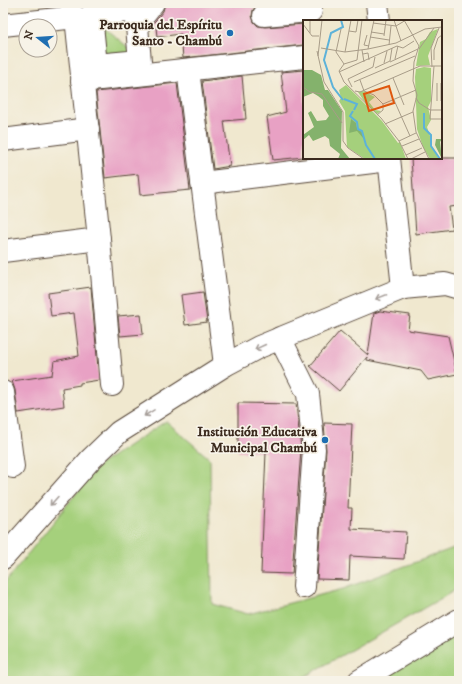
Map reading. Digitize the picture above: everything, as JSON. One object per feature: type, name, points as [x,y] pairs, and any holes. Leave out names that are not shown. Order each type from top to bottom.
[{"type":"street","points":[[264,15],[311,10],[310,3]]},
{"type":"street","points":[[377,3],[379,20]]},
{"type":"street","points":[[3,25],[76,16],[99,239],[112,385]]},
{"type":"street","points":[[82,81],[303,57]]},
{"type":"street","points":[[188,70],[225,365]]},
{"type":"street","points":[[3,140],[88,129]]},
{"type":"street","points":[[202,183],[389,159],[404,288]]},
{"type":"street","points":[[3,250],[99,239]]},
{"type":"street","points":[[3,558],[90,460],[119,432],[225,365],[259,347],[404,288],[444,284],[459,288]]},
{"type":"street","points":[[280,338],[308,394],[314,449],[304,587]]},
{"type":"street","points":[[3,392],[13,467]]},
{"type":"street","points":[[359,681],[459,620]]},
{"type":"green space","points":[[97,22],[139,56],[101,61]]},
{"type":"green space","points":[[166,421],[210,459],[212,604],[248,614],[343,589],[459,546],[459,588],[297,681],[3,681],[3,585],[99,465]]},
{"type":"green space","points":[[459,627],[459,681],[368,681]]},
{"type":"building","name":"Parroquia del Espíritu Santo - Chambú","points":[[165,3],[262,3],[257,5],[253,10],[252,16],[254,22],[258,26],[265,27],[303,24],[303,45],[183,58],[181,34],[157,37],[156,27],[151,28],[163,11]]},
{"type":"building","points":[[303,70],[303,157],[273,160],[267,117],[286,112],[281,72]]},
{"type":"building","points":[[242,76],[246,119],[224,121],[230,166],[213,169],[202,81]]},
{"type":"building","points":[[177,83],[190,190],[140,195],[138,174],[105,178],[96,92]]},
{"type":"building","points":[[459,158],[459,206],[449,207],[452,229],[416,234],[411,159]]},
{"type":"building","points":[[91,287],[99,380],[62,388],[64,406],[18,413],[15,390],[12,381],[52,375],[54,361],[79,356],[74,313],[51,316],[48,293]]},
{"type":"building","points":[[203,292],[207,322],[185,325],[181,295]]},
{"type":"building","points":[[380,311],[410,315],[408,330],[448,336],[457,374],[428,380],[421,371],[367,360],[367,357],[339,391],[310,366],[340,331],[368,355],[374,313]]},
{"type":"building","points":[[141,314],[143,334],[120,336],[118,316]]},
{"type":"building","points":[[238,403],[296,404],[301,449],[292,574],[261,573],[266,452],[238,452]]},
{"type":"building","points":[[324,423],[352,424],[348,508],[352,508],[351,529],[406,532],[404,559],[350,556],[349,580],[317,579],[326,450]]},
{"type":"place","name":"Parroquia del Espíritu Santo - Chambú","points":[[230,33]]},
{"type":"place","name":"Institución Educativa Municipal Chambú","points":[[325,440]]}]
